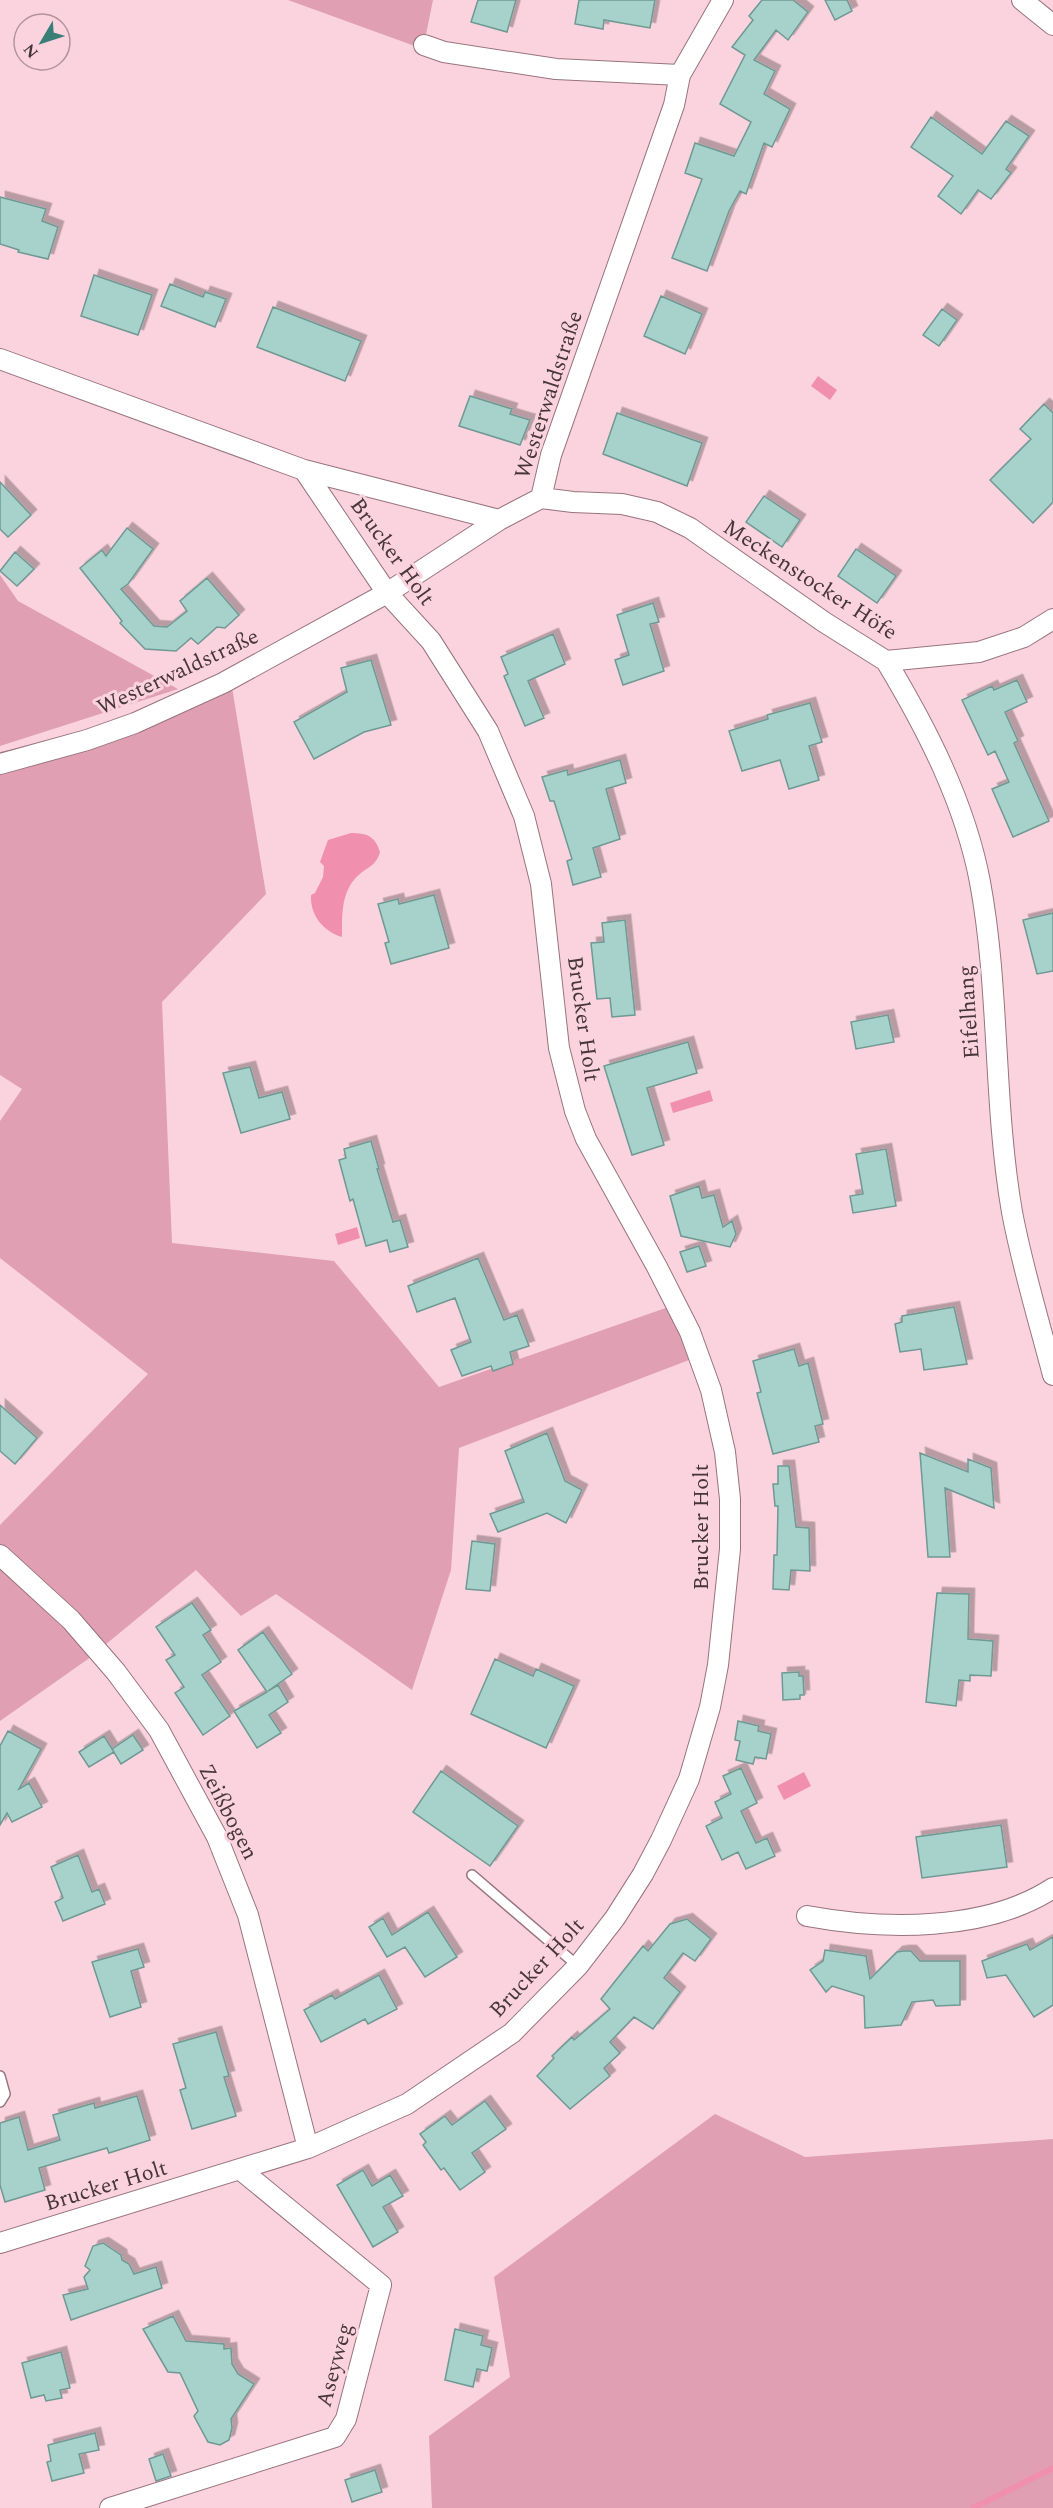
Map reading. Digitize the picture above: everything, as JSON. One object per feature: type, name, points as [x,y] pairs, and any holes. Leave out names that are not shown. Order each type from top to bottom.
[{"type":"street","name":"Westerwaldstraße","points":[[0,764],[87,740],[135,723],[223,683],[387,593],[499,520],[541,498],[551,455],[674,105],[680,75],[723,0]]},
{"type":"street","points":[[1022,0],[1053,25]]},
{"type":"street","points":[[424,45],[444,52],[556,69],[680,75]]},
{"type":"street","name":"Brucker Holt","points":[[0,359],[304,470],[499,520]]},
{"type":"street","name":"Brucker Holt","points":[[0,2243],[308,2148],[406,2104],[467,2066],[512,2033],[578,1966],[615,1918],[652,1857],[689,1779],[718,1665],[730,1550],[730,1499],[725,1452],[711,1390],[690,1332],[586,1139],[575,1111],[559,1048],[541,884],[524,816],[488,731],[431,641],[387,593],[304,470]]},
{"type":"street","name":"Meckenstocker Höfe","points":[[541,498],[622,504],[657,512],[690,528],[824,622],[886,661],[979,652],[1024,637],[1053,619]]},
{"type":"street","name":"Eifelhang","points":[[886,661],[919,716],[956,798],[980,881],[993,989],[998,1088],[1012,1212],[1053,1375]]},
{"type":"street","name":"Zeißbogen","points":[[0,1555],[71,1620],[116,1672],[159,1730],[217,1837],[248,1915],[308,2148]]},
{"type":"street","points":[[807,1916],[869,1924],[907,1925],[948,1922],[1011,1907],[1053,1888]]},
{"type":"street","name":"Aseyweg","points":[[110,2508],[335,2437],[346,2419],[381,2285],[241,2170]]},
{"type":"lane","points":[[472,1875],[578,1966]]},
{"type":"lane","points":[[0,2076],[5,2094],[0,2102]]},
{"type":"shaded area","points":[[288,0],[433,0],[423,49]]},
{"type":"shaded area","points":[[818,376],[837,390],[830,400],[811,386]]},
{"type":"shaded area","points":[[0,575],[18,601],[178,689],[0,746]]},
{"type":"shaded area","points":[[229,669],[266,894],[162,1002],[172,1243],[334,1261],[439,1387],[680,1303],[690,1332],[689,1360],[459,1448],[451,1570],[412,1690],[276,1594],[241,1616],[196,1570],[88,1659],[0,1721],[0,1525],[148,1374],[0,1258],[0,1121],[22,1089],[0,1075],[0,752],[102,729]]},
{"type":"shaded area","points":[[351,833],[370,837],[376,842],[380,852],[375,862],[354,879],[346,894],[342,937],[329,931],[319,921],[313,909],[311,895],[315,893],[323,877],[324,866],[320,862],[328,840]]},
{"type":"shaded area","points":[[710,1090],[713,1101],[673,1113],[670,1103]]},
{"type":"shaded area","points":[[357,1227],[360,1238],[338,1245],[335,1234]]},
{"type":"shaded area","points":[[804,1772],[811,1786],[784,1800],[777,1786]]},
{"type":"shaded area","points":[[715,2114],[805,2157],[1053,2139],[1053,2508],[432,2508],[429,2436],[510,2377],[494,2277]]},
{"type":"building","points":[[478,0],[516,0],[507,32],[471,22]]},
{"type":"building","points":[[579,0],[655,0],[650,28],[604,20],[603,29],[575,24]]},
{"type":"building","points":[[762,0],[793,0],[808,12],[788,40],[776,30],[754,60],[775,71],[764,94],[790,109],[772,147],[764,143],[746,194],[740,191],[729,211],[707,271],[672,258],[702,179],[685,173],[695,143],[734,156],[751,122],[720,104],[745,55],[732,47],[753,20],[749,16]]},
{"type":"building","points":[[825,0],[847,0],[852,11],[835,20]]},
{"type":"building","points":[[931,117],[982,154],[1006,121],[1029,136],[1006,169],[1011,173],[991,199],[978,190],[961,214],[938,196],[953,176],[911,147]]},
{"type":"building","points":[[0,197],[46,209],[42,221],[58,227],[48,259],[18,252],[19,250],[0,244]]},
{"type":"building","points":[[94,275],[152,295],[138,335],[81,316]]},
{"type":"building","points":[[170,284],[203,297],[205,292],[226,299],[215,327],[161,306]]},
{"type":"building","points":[[661,296],[702,314],[685,354],[644,336]]},
{"type":"building","points":[[273,307],[361,341],[345,381],[257,347]]},
{"type":"building","points":[[942,309],[957,320],[939,346],[923,335]]},
{"type":"building","points":[[470,396],[512,409],[510,414],[530,420],[520,445],[459,426]]},
{"type":"building","points":[[1044,404],[1053,413],[1053,502],[1033,523],[990,480],[1031,439],[1020,429]]},
{"type":"building","points":[[617,413],[702,443],[687,486],[603,454]]},
{"type":"building","points":[[0,482],[31,515],[8,537],[0,529]]},
{"type":"building","points":[[764,496],[800,520],[782,547],[746,522]]},
{"type":"building","points":[[127,528],[153,549],[128,584],[121,589],[154,626],[167,627],[187,611],[180,601],[207,578],[239,615],[225,628],[217,627],[198,644],[191,638],[176,651],[145,649],[120,623],[122,621],[80,568],[102,550],[106,556]]},
{"type":"building","points":[[856,549],[896,576],[877,603],[838,576]]},
{"type":"building","points":[[15,552],[34,569],[17,586],[0,571]]},
{"type":"building","points":[[653,603],[659,622],[650,624],[664,671],[623,685],[615,660],[629,655],[617,615]]},
{"type":"building","points":[[553,634],[565,664],[528,681],[544,718],[525,726],[504,676],[508,674],[501,657]]},
{"type":"building","points":[[371,660],[391,725],[364,732],[314,759],[294,722],[347,692],[341,668]]},
{"type":"building","points":[[1017,680],[1027,702],[1005,712],[1018,741],[1014,743],[1049,821],[1013,837],[992,789],[1009,782],[995,751],[988,755],[962,700],[992,686],[994,690]]},
{"type":"building","points":[[810,703],[822,742],[809,746],[819,780],[789,789],[780,760],[742,771],[729,731],[768,719],[767,715]]},
{"type":"building","points":[[620,760],[626,783],[606,789],[620,839],[593,848],[601,877],[573,885],[567,861],[572,859],[554,801],[550,801],[542,777],[567,770],[568,775]]},
{"type":"building","points":[[434,895],[449,948],[391,964],[385,943],[389,942],[378,904],[398,899],[399,904]]},
{"type":"building","points":[[1053,913],[1053,971],[1037,974],[1023,920]]},
{"type":"building","points":[[625,920],[635,1015],[612,1017],[610,998],[597,999],[591,943],[604,942],[602,923]]},
{"type":"building","points":[[888,1015],[894,1042],[856,1049],[851,1022]]},
{"type":"building","points":[[688,1042],[697,1073],[647,1088],[664,1145],[632,1155],[604,1066]]},
{"type":"building","points":[[250,1067],[259,1098],[282,1092],[290,1119],[241,1133],[223,1073]]},
{"type":"building","points":[[371,1141],[393,1222],[400,1220],[408,1247],[390,1252],[387,1240],[366,1246],[339,1160],[346,1158],[344,1149]]},
{"type":"building","points":[[886,1149],[896,1206],[853,1213],[850,1196],[863,1194],[856,1154]]},
{"type":"building","points":[[699,1186],[702,1198],[714,1195],[723,1227],[732,1221],[736,1234],[730,1247],[681,1236],[670,1196]]},
{"type":"building","points":[[699,1246],[706,1266],[687,1272],[680,1252]]},
{"type":"building","points":[[478,1258],[504,1320],[517,1315],[529,1346],[510,1352],[513,1364],[493,1371],[491,1366],[462,1376],[451,1350],[471,1342],[455,1298],[417,1312],[408,1286]]},
{"type":"building","points":[[954,1307],[967,1364],[924,1370],[921,1349],[900,1352],[895,1324],[902,1322],[902,1316]]},
{"type":"building","points":[[794,1349],[799,1366],[808,1363],[823,1424],[815,1426],[819,1442],[773,1454],[757,1393],[761,1392],[753,1361]]},
{"type":"building","points":[[0,1405],[37,1438],[15,1464],[0,1451]]},
{"type":"building","points":[[547,1433],[565,1481],[582,1490],[566,1523],[547,1513],[498,1532],[490,1514],[524,1502],[505,1451]]},
{"type":"building","points":[[920,1453],[968,1472],[968,1459],[991,1468],[994,1508],[945,1488],[950,1557],[928,1557]]},
{"type":"building","points":[[778,1466],[789,1466],[796,1527],[809,1528],[810,1571],[791,1570],[789,1590],[773,1589],[774,1555],[777,1555],[778,1506],[775,1506],[773,1484],[778,1484]]},
{"type":"building","points":[[472,1541],[495,1544],[490,1591],[466,1589]]},
{"type":"building","points":[[937,1593],[969,1594],[968,1639],[993,1641],[991,1676],[970,1675],[970,1681],[959,1680],[956,1706],[926,1702]]},
{"type":"building","points":[[192,1603],[211,1630],[203,1635],[221,1662],[202,1675],[230,1716],[203,1735],[175,1693],[184,1687],[166,1660],[175,1655],[156,1627]]},
{"type":"building","points":[[263,1632],[292,1674],[268,1691],[278,1685],[288,1702],[269,1715],[281,1733],[257,1748],[234,1711],[267,1692],[238,1650]]},
{"type":"building","points":[[495,1659],[533,1676],[536,1669],[574,1686],[546,1748],[471,1714]]},
{"type":"building","points":[[799,1672],[799,1676],[803,1676],[804,1695],[800,1695],[800,1699],[783,1700],[782,1673]]},
{"type":"building","points":[[738,1721],[759,1726],[758,1731],[771,1734],[766,1759],[755,1757],[753,1764],[736,1760],[740,1741],[735,1740]]},
{"type":"building","points":[[8,1731],[41,1749],[19,1789],[29,1783],[42,1807],[12,1822],[7,1813],[0,1825],[0,1746]]},
{"type":"building","points":[[133,1735],[143,1750],[121,1764],[112,1749]]},
{"type":"building","points":[[104,1736],[114,1752],[89,1767],[79,1752]]},
{"type":"building","points":[[741,1768],[757,1803],[741,1811],[756,1843],[767,1838],[775,1856],[746,1869],[738,1852],[722,1860],[706,1826],[722,1818],[715,1802],[731,1794],[723,1776]]},
{"type":"building","points":[[441,1771],[518,1826],[490,1866],[413,1812]]},
{"type":"building","points":[[1001,1825],[1007,1867],[922,1878],[916,1837]]},
{"type":"building","points":[[78,1855],[92,1892],[99,1889],[105,1904],[63,1921],[55,1902],[63,1898],[51,1867]]},
{"type":"building","points":[[428,1912],[457,1957],[425,1977],[405,1947],[387,1957],[369,1927],[383,1918],[392,1935]]},
{"type":"building","points":[[687,1919],[711,1939],[695,1961],[683,1953],[664,1978],[680,1992],[653,2029],[634,2017],[610,2042],[620,2053],[604,2068],[610,2076],[570,2109],[537,2076],[554,2058],[552,2056],[572,2037],[574,2040],[610,2009],[601,1999],[643,1946],[648,1951],[670,1924]]},
{"type":"building","points":[[1053,1937],[1053,2005],[1034,2017],[1006,1975],[987,1978],[982,1961],[1027,1944],[1030,1950]]},
{"type":"building","points":[[138,1949],[144,1967],[131,1971],[141,2007],[110,2017],[92,1962]]},
{"type":"building","points":[[825,1950],[866,1956],[870,1979],[897,1952],[911,1951],[920,1961],[960,1961],[960,2005],[936,2006],[933,2000],[912,2002],[901,2025],[865,2028],[864,1996],[832,1986],[826,1992],[810,1970],[823,1961]]},
{"type":"building","points":[[379,1975],[397,2009],[368,2024],[365,2019],[321,2042],[304,2010],[332,1995],[335,1999]]},
{"type":"building","points":[[216,2032],[229,2076],[224,2077],[236,2116],[192,2129],[180,2090],[186,2088],[173,2044]]},
{"type":"building","points":[[137,2096],[150,2140],[109,2153],[107,2148],[39,2168],[45,2190],[5,2202],[0,2185],[0,2123],[19,2117],[28,2150],[60,2140],[53,2115],[94,2103],[95,2108]]},
{"type":"building","points":[[485,2101],[506,2129],[472,2153],[485,2172],[460,2190],[444,2168],[441,2170],[423,2145],[426,2142],[420,2134],[445,2116],[452,2125]]},
{"type":"building","points":[[363,2170],[372,2186],[390,2175],[403,2196],[383,2207],[398,2232],[373,2247],[337,2185]]},
{"type":"building","points":[[103,2243],[121,2255],[122,2260],[129,2264],[134,2274],[156,2267],[162,2288],[71,2320],[63,2295],[88,2289],[84,2277],[90,2270],[85,2266],[93,2246]]},
{"type":"building","points":[[173,2316],[186,2341],[224,2344],[224,2349],[231,2348],[232,2364],[238,2374],[254,2384],[231,2419],[232,2428],[229,2440],[220,2445],[208,2442],[194,2416],[198,2411],[180,2373],[168,2372],[143,2329]]},
{"type":"building","points":[[455,2329],[483,2336],[481,2345],[492,2348],[487,2371],[477,2369],[473,2387],[445,2380]]},
{"type":"building","points":[[61,2352],[70,2388],[60,2390],[62,2398],[46,2401],[44,2395],[31,2398],[22,2363]]},
{"type":"building","points":[[95,2433],[99,2450],[79,2454],[84,2473],[52,2481],[47,2462],[51,2461],[48,2445]]},
{"type":"building","points":[[163,2454],[171,2476],[156,2481],[149,2459]]},
{"type":"building","points":[[375,2470],[382,2492],[352,2502],[345,2480]]},
{"type":"waterway","points":[[973,2508],[1053,2468]]}]
